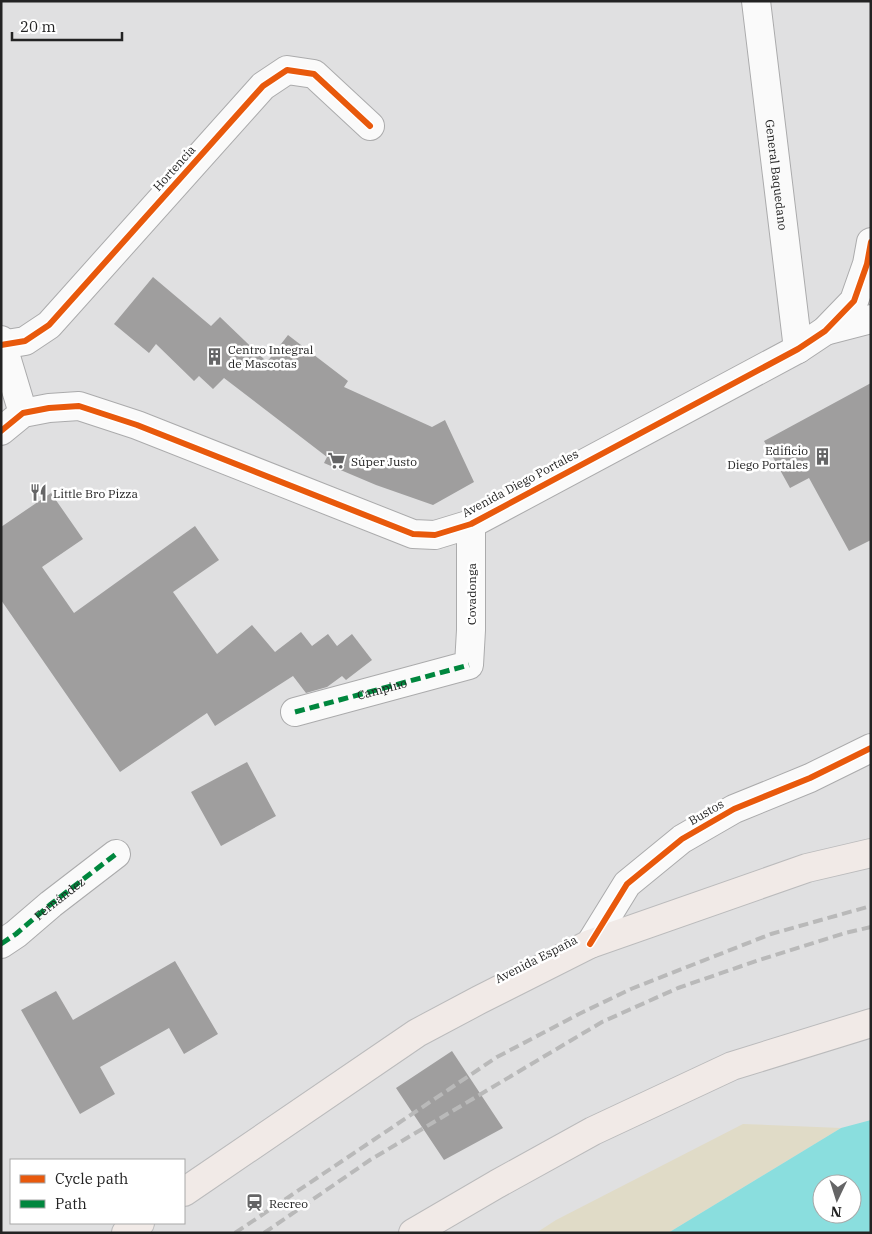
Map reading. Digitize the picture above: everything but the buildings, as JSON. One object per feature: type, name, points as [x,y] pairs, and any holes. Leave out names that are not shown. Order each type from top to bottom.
[{"type":"main road","name":"Avenida España","points":[[185,1191],[417,1033],[590,944],[806,868],[871,853]]},
{"type":"main road","points":[[413,1233],[593,1131],[732,1066],[871,1023]]},
{"type":"main road","points":[[126,1233],[139,1224]]},
{"type":"street","name":"General Baquedano","points":[[756,1],[798,349]]},
{"type":"street","name":"Hortencia","points":[[2,344],[25,341],[49,325],[263,86],[287,70],[314,74],[370,126]]},
{"type":"street","name":"Avenida Diego Portales","points":[[1,431],[23,414],[50,408],[80,406],[137,424],[412,534],[435,535],[470,524],[798,349],[825,331],[854,301],[867,264],[871,242]]},
{"type":"street","points":[[825,331],[871,319]]},
{"type":"street","points":[[2,344],[23,414]]},
{"type":"street","name":"Covadonga","points":[[470,524],[470,664]]},
{"type":"street","name":"Campino","points":[[295,712],[470,664]]},
{"type":"street","name":"Bustos","points":[[590,944],[627,884],[682,839],[734,809],[810,778],[871,748]]},
{"type":"street","name":"Fernández","points":[[1,944],[116,854]]},
{"type":"sand","points":[[743,1124],[841,1128],[668,1233],[536,1233],[556,1220]]},
{"type":"water","points":[[871,1120],[871,1233],[668,1233],[841,1128]]},
{"type":"railway","points":[[235,1233],[497,1057],[579,1014],[631,989],[771,934],[871,906]]},
{"type":"railway","points":[[264,1233],[370,1160],[602,1022],[678,988],[759,960],[845,933],[871,927]]},
{"type":"marked path","points":[[295,712],[469,665]]},
{"type":"marked path","points":[[1,944],[116,854]]},
{"type":"cycle path","points":[[1,345],[25,341],[49,325],[263,86],[287,70],[314,74],[370,126]]},
{"type":"cycle path","points":[[1,431],[23,413],[49,408],[79,406],[137,425],[413,534],[435,535],[471,524],[798,349],[825,331],[854,301],[867,264],[871,242]]},
{"type":"cycle path","points":[[590,944],[627,884],[682,839],[734,809],[810,778],[871,748]]},
{"type":"place","name":"Centro Integral de Mascotas","points":[[214,356]]},
{"type":"place","name":"Edificio Diego Portales","points":[[822,457]]},
{"type":"place","name":"Súper Justo","points":[[337,461]]},
{"type":"place","name":"Little Bro Pizza","points":[[39,493]]},
{"type":"place","name":"Recreo","points":[[255,1203]]}]
